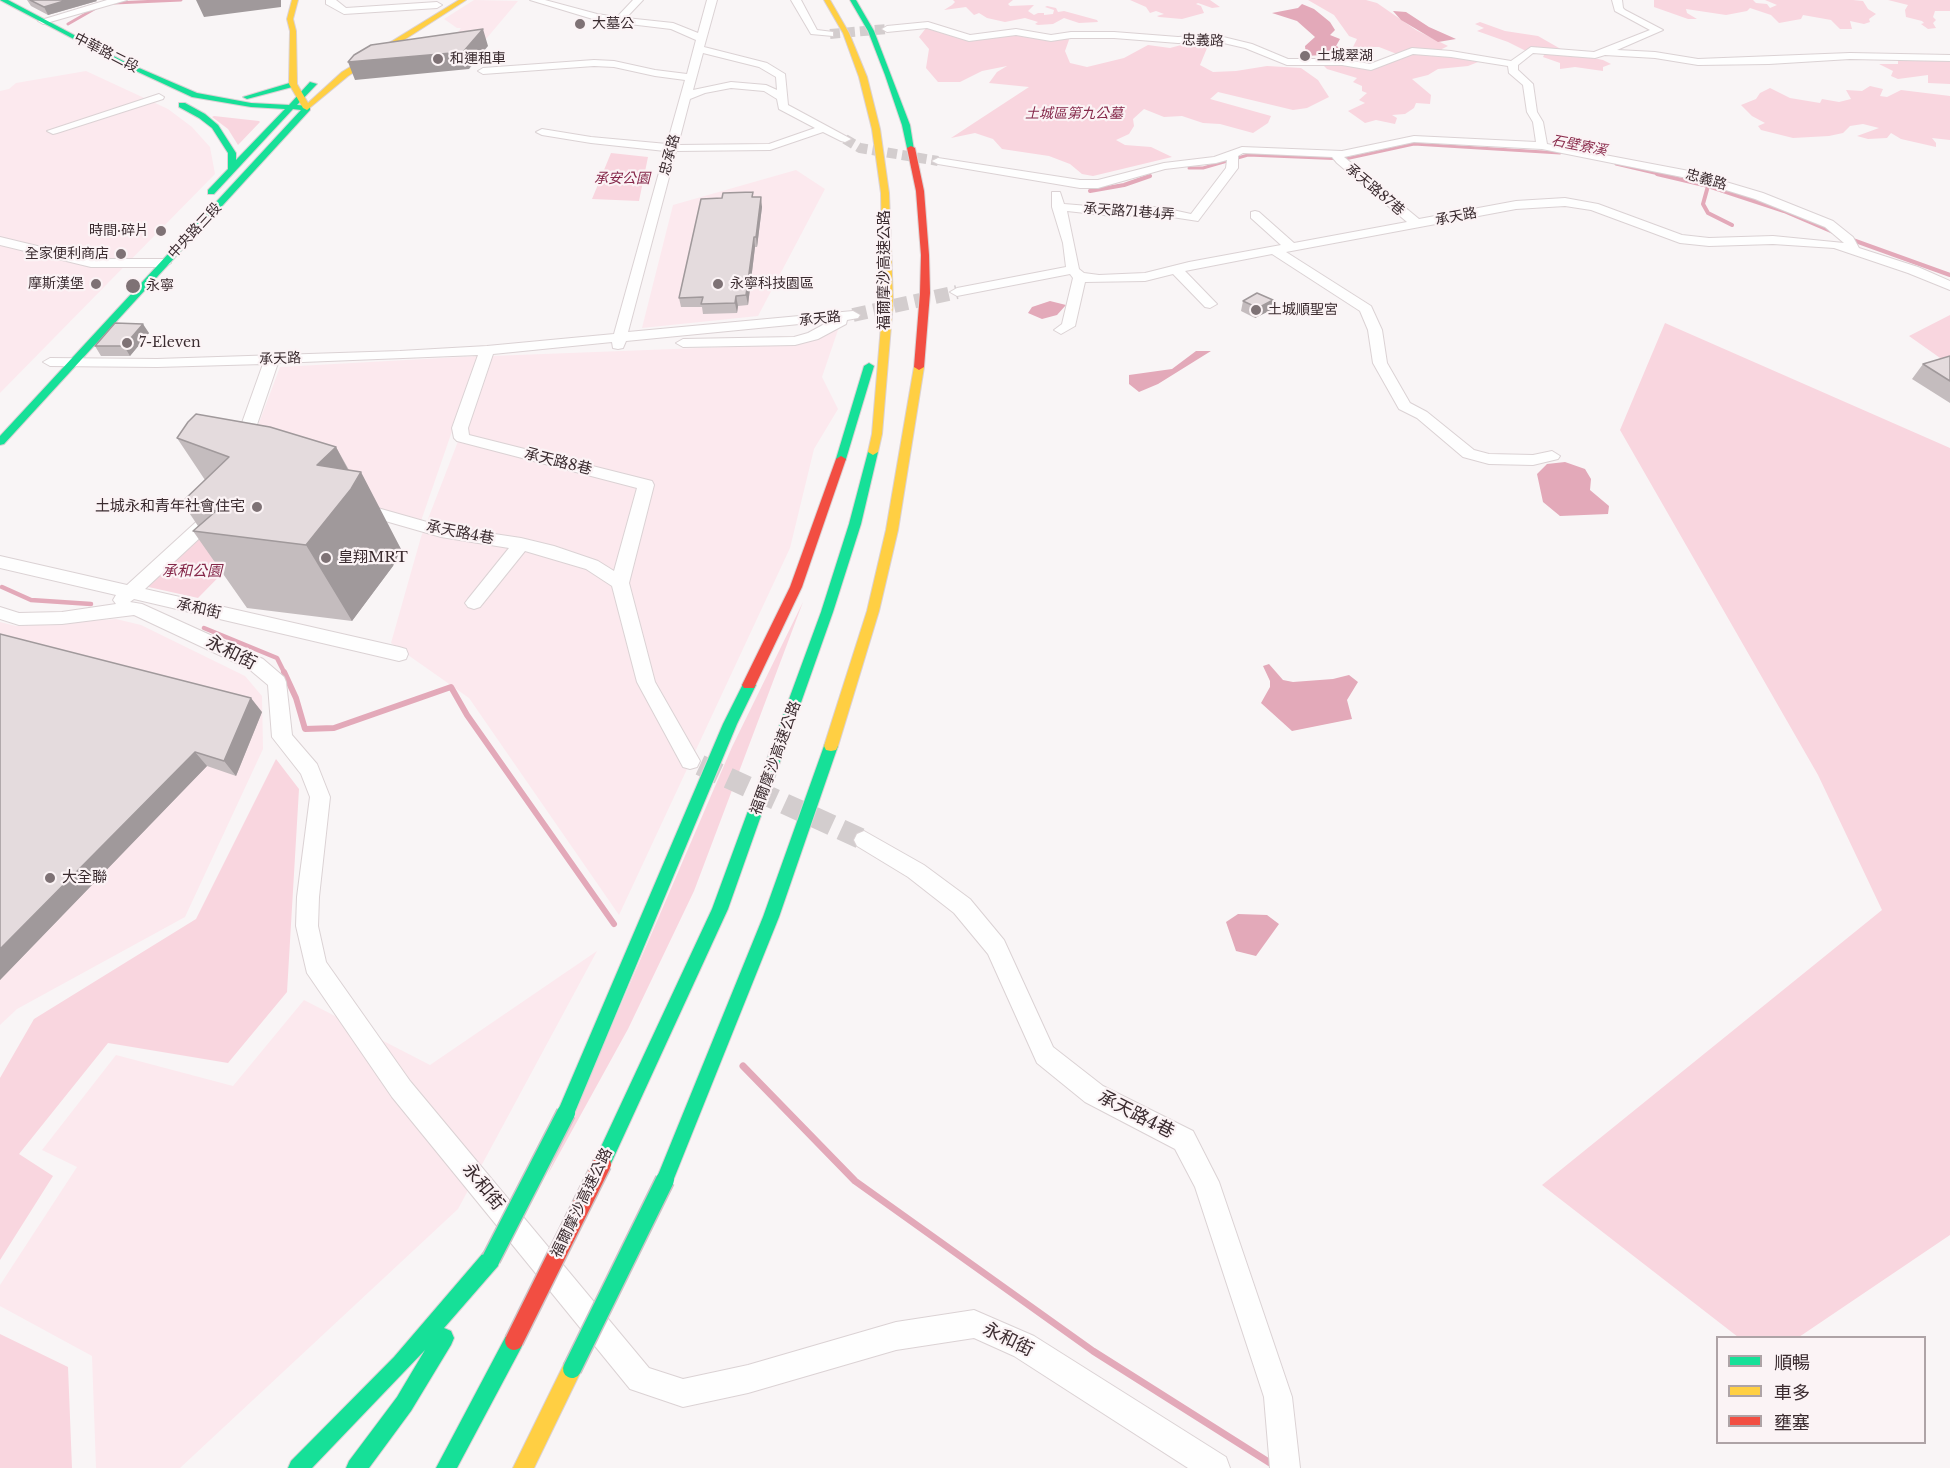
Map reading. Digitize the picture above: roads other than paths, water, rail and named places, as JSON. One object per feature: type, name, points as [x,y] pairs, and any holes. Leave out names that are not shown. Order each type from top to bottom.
[{"type":"main road","name":"中華路二段","points":[[3,0],[177,89],[213,99]]},
{"type":"main road","points":[[295,0],[290,19],[292,84],[296,109]]},
{"type":"main road","points":[[182,105],[239,114],[296,109],[345,74],[463,0]]},
{"type":"main road","name":"福爾摩沙高速公路","points":[[446,1468],[514,1341],[602,1164],[720,909],[809,665],[855,524],[877,434],[887,314],[885,193],[876,129],[863,77],[846,33],[827,0]]},
{"type":"main road","points":[[523,1468],[665,1180],[771,917],[841,717],[892,530],[921,351],[925,255],[920,191],[906,125],[871,31],[853,0]]},
{"type":"main road","points":[[296,109],[329,71],[442,3]]},
{"type":"main road","points":[[213,99],[263,94],[292,84]]},
{"type":"main road","name":"中華路二段","points":[[141,88],[182,105]]},
{"type":"main road","points":[[213,99],[296,109]]},
{"type":"main road","points":[[182,105],[202,116],[226,141],[232,153],[232,170]]},
{"type":"main road","name":"中央路三段","points":[[202,202],[296,109]]},
{"type":"main road","name":"中央路三段","points":[[0,442],[165,263],[296,109]]},
{"type":"main road","name":"中央路三段","points":[[138,269],[154,252]]},
{"type":"main road","points":[[356,1468],[404,1404],[491,1259],[566,1113],[730,724],[796,587],[836,476],[887,314]]},
{"type":"main road","points":[[45,367],[63,348]]},
{"type":"main road","points":[[298,1468],[401,1364],[491,1259]]},
{"type":"street","points":[[43,21],[122,0]]},
{"type":"street","points":[[331,0],[329,2],[344,10],[442,3]]},
{"type":"street","points":[[535,0],[564,3],[596,17],[673,26],[700,43],[763,64],[781,76],[783,107],[845,139]]},
{"type":"street","points":[[620,19],[638,0]]},
{"type":"street","name":"忠承路","points":[[619,341],[712,0]]},
{"type":"street","points":[[796,0],[814,32],[830,34]]},
{"type":"street","points":[[1542,146],[1538,122],[1532,112],[1528,84],[1513,70],[1513,64],[1532,50],[1595,55],[1658,30],[1622,12],[1618,9],[1617,0]]},
{"type":"street","name":"忠義路","points":[[887,29],[928,25],[969,38],[1016,32],[1051,38],[1071,35],[1114,35],[1178,40],[1215,38],[1248,46],[1287,62],[1342,62],[1371,67],[1412,51],[1451,54],[1513,64]]},
{"type":"street","points":[[1607,52],[1698,62],[1769,61],[1850,56],[1950,58]]},
{"type":"street","points":[[483,71],[594,63],[614,64],[655,73],[690,77]]},
{"type":"street","points":[[685,97],[702,90],[731,85],[766,88],[782,97]]},
{"type":"street","points":[[53,131],[159,97]]},
{"type":"street","points":[[542,132],[591,140],[672,148],[770,147],[824,128]]},
{"type":"street","name":"忠義路","points":[[938,161],[1059,181],[1098,184],[1164,166],[1232,158],[1253,150],[1338,157],[1408,140],[1542,146],[1689,175],[1772,200],[1838,229],[1852,245]]},
{"type":"street","name":"承天路87巷","points":[[1338,157],[1417,224]]},
{"type":"street","name":"承天路71巷4弄","points":[[1059,207],[1113,212],[1159,211],[1194,218],[1232,168],[1232,158]]},
{"type":"street","points":[[1059,181],[1056,195],[1077,274],[1068,326],[1060,330]]},
{"type":"street","name":"承天路","points":[[957,292],[1077,274],[1099,279],[1134,278],[1516,205],[1565,202],[1594,207],[1680,239],[1709,242],[1743,239],[1852,245],[1950,286]]},
{"type":"street","points":[[1255,215],[1292,248]]},
{"type":"street","points":[[0,241],[91,263],[138,269],[165,263]]},
{"type":"street","points":[[1276,251],[1366,309],[1375,330],[1380,363],[1404,406],[1422,415],[1468,454],[1489,459],[1533,460],[1552,456]]},
{"type":"street","points":[[1176,269],[1210,304]]},
{"type":"street","points":[[768,342],[802,336],[814,327],[798,321]]},
{"type":"street","name":"承天路","points":[[45,367],[74,362],[272,360],[487,350],[495,354],[798,321],[822,325],[813,336],[795,341],[619,341]]},
{"type":"street","name":"承天路8巷","points":[[487,350],[460,428],[462,438],[646,485],[620,583]]},
{"type":"street","points":[[236,463],[272,360]]},
{"type":"street","points":[[121,602],[212,518],[221,498]]},
{"type":"street","name":"承天路4巷","points":[[345,504],[441,531],[521,544],[592,565],[620,583]]},
{"type":"street","points":[[474,603],[521,544]]},
{"type":"street","name":"承和街","points":[[0,562],[121,602],[399,654]]},
{"type":"street","points":[[620,583],[646,682],[690,761]]},
{"type":"street","name":"永和街","points":[[0,613],[18,619],[63,618],[121,602],[256,664],[277,681],[282,737],[310,770],[320,797],[308,897],[308,926],[315,966],[401,1089],[640,1379],[683,1393],[748,1379],[896,1336],[974,1324],[1024,1346],[1215,1468]]},
{"type":"street","name":"承天路4巷","points":[[864,840],[916,871],[962,906],[996,947],[1046,1054],[1094,1094],[1184,1140],[1206,1182],[1278,1397],[1284,1460]]},
{"type":"waterway","points":[[114,3],[181,0]]},
{"type":"waterway","points":[[68,24],[96,8]]},
{"type":"waterway","name":"石壁寮溪","points":[[1189,168],[1203,168],[1248,155],[1345,159],[1414,144],[1560,153]]},
{"type":"waterway","name":"石壁寮溪","points":[[1616,164],[1663,175]]},
{"type":"waterway","name":"石壁寮溪","points":[[1657,174],[1708,186]]},
{"type":"waterway","name":"石壁寮溪","points":[[1090,191],[1124,185],[1150,176]]},
{"type":"waterway","name":"石壁寮溪","points":[[1708,186],[1784,211],[1833,232]]},
{"type":"waterway","points":[[1708,186],[1703,204],[1708,213],[1732,225]]},
{"type":"waterway","name":"石壁寮溪","points":[[1850,239],[1950,275]]},
{"type":"waterway","points":[[2,587],[31,600],[91,604]]},
{"type":"waterway","points":[[204,628],[277,658],[284,672]]},
{"type":"waterway","points":[[284,672],[296,698],[305,729],[334,728],[451,687],[467,715],[614,924]]},
{"type":"waterway","points":[[743,1066],[855,1181],[1093,1351],[1278,1468]]},
{"type":"tunnel","points":[[830,34],[887,29]]},
{"type":"tunnel","points":[[845,139],[860,148],[938,161]]},
{"type":"tunnel","points":[[853,315],[957,292]]},
{"type":"tunnel","points":[[700,765],[864,840]]},
{"type":"place","name":"大墓公","points":[[580,24]]},
{"type":"place","name":"土城翠湖","points":[[1305,56]]},
{"type":"place","name":"和運租車","points":[[438,59]]},
{"type":"place","name":"時間·碎片","points":[[161,231]]},
{"type":"place","name":"全家便利商店","points":[[121,254]]},
{"type":"place","name":"摩斯漢堡","points":[[96,284]]},
{"type":"place","name":"永寧科技園區","points":[[718,284]]},
{"type":"place","name":"永寧","points":[[133,286]]},
{"type":"place","name":"土城順聖宮","points":[[1256,310]]},
{"type":"place","name":"7-Eleven","points":[[127,343]]},
{"type":"place","name":"土城永和青年社會住宅","points":[[257,507]]},
{"type":"place","name":"皇翔MRT","points":[[326,558]]},
{"type":"place","name":"大全聯","points":[[50,878]]},
{"type":"park label","name":"土城區第九公墓","points":[[1074,114]]},
{"type":"park label","name":"承安公園","points":[[622,179]]},
{"type":"park label","name":"承和公園","points":[[192,572]]}]
